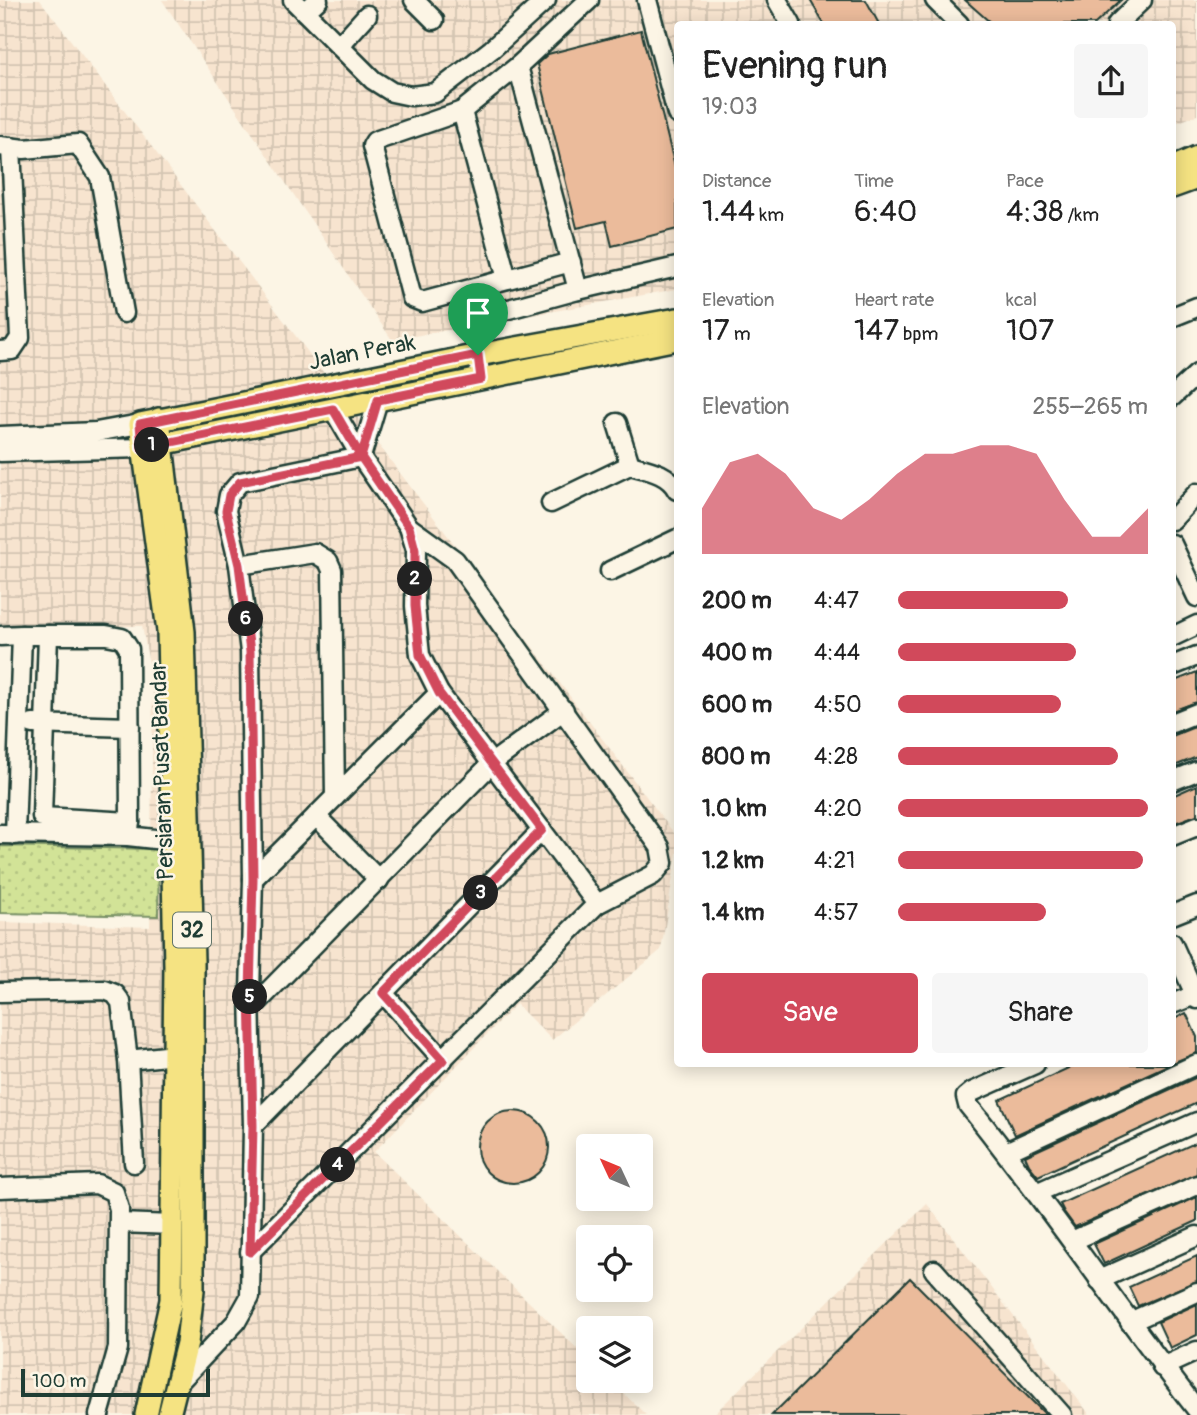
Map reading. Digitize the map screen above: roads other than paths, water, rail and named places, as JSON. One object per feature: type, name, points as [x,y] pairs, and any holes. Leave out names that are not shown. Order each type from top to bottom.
[{"type":"main road","points":[[1176,166],[1197,157]]},
{"type":"main road","points":[[1176,186],[1197,178]]},
{"type":"main road","name":"Jalan Perak","points":[[149,422],[478,355],[674,320]]},
{"type":"main road","points":[[152,445],[674,340]]},
{"type":"main road","points":[[359,379],[363,387],[385,398]]},
{"type":"main road","name":"Persiaran Pusat Bandar","points":[[149,422],[184,632],[193,961],[193,1290],[187,1343],[169,1415]]},
{"type":"main road","name":"Persiaran Pusat Bandar","points":[[146,1415],[172,1300],[175,1055],[168,631],[152,445]]},
{"type":"street","points":[[414,0],[434,20]]},
{"type":"street","points":[[306,4],[339,46],[373,80],[392,92],[411,96],[436,93],[492,49],[547,0]]},
{"type":"street","points":[[571,262],[422,302],[412,299],[372,146],[375,141],[462,111],[518,66],[589,0]]},
{"type":"street","points":[[647,0],[674,103]]},
{"type":"street","points":[[777,0],[789,21]]},
{"type":"street","points":[[1120,21],[1142,0]]},
{"type":"street","points":[[941,2],[957,21]]},
{"type":"street","points":[[339,46],[367,15]]},
{"type":"street","points":[[518,66],[578,290]]},
{"type":"street","points":[[462,111],[507,279]]},
{"type":"street","points":[[0,351],[12,350],[20,338],[5,147],[24,149],[78,144],[89,157],[100,177],[124,313]]},
{"type":"street","points":[[481,379],[473,325],[476,318],[674,268]]},
{"type":"street","points":[[1176,315],[1197,307]]},
{"type":"street","points":[[1176,393],[1197,374]]},
{"type":"street","points":[[361,457],[385,398]]},
{"type":"street","points":[[333,409],[361,457],[409,527],[415,550],[415,606],[420,655],[439,693],[597,904]]},
{"type":"street","points":[[0,436],[96,432],[149,422]]},
{"type":"street","points":[[617,423],[631,465]]},
{"type":"street","points":[[0,453],[152,445]]},
{"type":"street","points":[[178,1382],[236,1322],[250,1297],[253,879],[250,652],[239,565],[226,511],[229,495],[240,482],[361,457]]},
{"type":"street","points":[[551,503],[631,465],[663,475],[674,483]]},
{"type":"street","points":[[1176,516],[1197,493]]},
{"type":"street","points":[[250,1252],[597,904],[653,875],[663,863],[660,847],[455,560],[409,527]]},
{"type":"street","points":[[610,571],[674,540]]},
{"type":"street","points":[[239,565],[315,552],[328,561],[332,570],[335,797]]},
{"type":"street","points":[[1176,552],[1197,597]]},
{"type":"street","points":[[1176,635],[1197,625]]},
{"type":"street","points":[[22,635],[20,722],[8,834],[129,829]]},
{"type":"street","points":[[48,635],[42,817],[129,829],[172,841]]},
{"type":"street","points":[[0,636],[106,635],[122,638],[129,649],[129,829]]},
{"type":"street","points":[[1176,664],[1197,656]]},
{"type":"street","points":[[253,879],[439,693]]},
{"type":"street","points":[[251,1009],[492,763],[564,710]]},
{"type":"street","points":[[1176,721],[1197,713]]},
{"type":"street","points":[[20,722],[130,727]]},
{"type":"street","points":[[1176,779],[1197,771]]},
{"type":"street","points":[[316,816],[379,880]]},
{"type":"street","points":[[1176,834],[1197,826]]},
{"type":"street","points":[[253,1126],[542,830]]},
{"type":"street","points":[[1176,913],[1197,905]]},
{"type":"street","points":[[1176,952],[1196,997],[1176,1003]]},
{"type":"street","points":[[0,992],[105,990],[115,994],[121,1002],[128,1059],[134,1163]]},
{"type":"street","points":[[383,993],[443,1060]]},
{"type":"street","points":[[128,1059],[175,1055]]},
{"type":"street","points":[[1006,1152],[1197,1063]]},
{"type":"street","points":[[1028,1067],[972,1092],[966,1097],[968,1105],[1072,1241],[1162,1367],[1196,1407]]},
{"type":"street","points":[[1036,1193],[1197,1122]]},
{"type":"street","points":[[0,1188],[97,1184],[114,1192],[119,1209],[118,1348],[99,1415]]},
{"type":"street","points":[[1072,1241],[1197,1185]]},
{"type":"street","points":[[119,1223],[173,1225]]},
{"type":"street","points":[[1099,1280],[1197,1236]]},
{"type":"street","points":[[934,1270],[1062,1415]]},
{"type":"street","points":[[1130,1322],[1197,1292]]},
{"type":"street","points":[[1162,1367],[1197,1352]]}]
